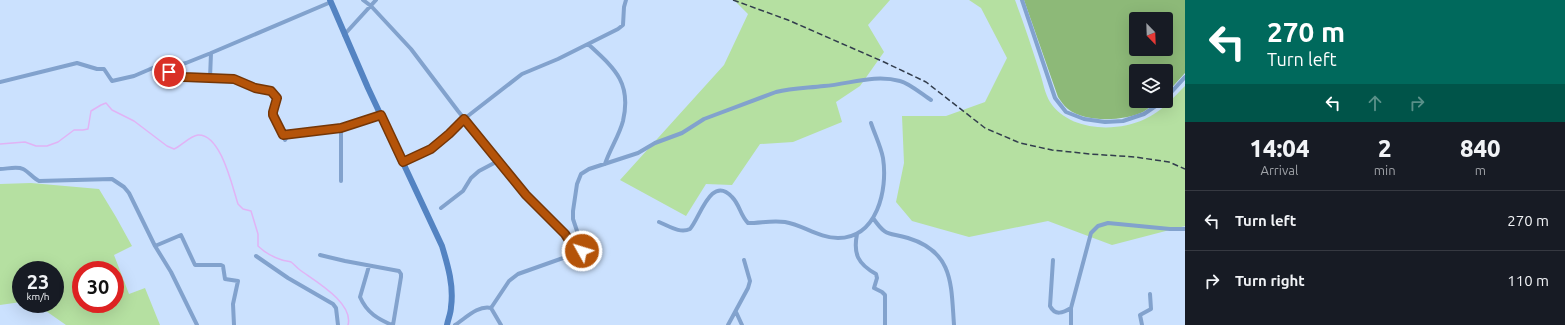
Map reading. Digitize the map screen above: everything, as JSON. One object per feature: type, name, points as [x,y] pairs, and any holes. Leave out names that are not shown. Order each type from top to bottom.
[{"type":"street","points":[[363,0],[371,6],[410,50],[526,195],[565,234],[577,253]]},
{"type":"street","points":[[344,35],[376,0]]},
{"type":"street","points":[[403,162],[431,149],[464,119],[522,74],[558,59],[623,25],[626,0]]},
{"type":"street","points":[[1022,0],[1055,98],[1066,112],[1084,119],[1105,122],[1123,121],[1144,114],[1153,108]]},
{"type":"street","points":[[0,82],[77,63],[97,69],[104,69],[112,81],[134,76],[155,68],[186,63],[330,1],[344,35],[432,221],[442,246],[448,265],[452,287],[451,307],[447,325]]},
{"type":"street","points":[[588,44],[617,73],[624,91],[623,121],[605,164]]},
{"type":"street","points":[[210,78],[211,53]]},
{"type":"street","points":[[169,66],[169,72],[175,75],[194,78],[234,79],[255,88],[271,91],[277,98],[273,115],[287,145]]},
{"type":"street","points":[[1173,90],[1185,77]]},
{"type":"street","points":[[491,308],[509,281],[518,274],[582,251],[584,246],[573,219],[577,184],[581,174],[589,169],[638,153],[655,143],[682,133],[704,119],[776,92],[884,78],[902,81],[931,100]]},
{"type":"street","points":[[283,135],[341,128],[381,115]]},
{"type":"street","points":[[659,222],[680,231],[685,232],[690,230],[709,195],[716,191],[723,191],[732,196],[739,206],[742,217],[748,223],[769,221],[786,222],[825,236],[837,238],[857,234],[863,230],[878,209],[884,185],[883,158],[871,123]]},
{"type":"street","points":[[341,128],[341,181]]},
{"type":"street","points":[[285,140],[288,135]]},
{"type":"street","points":[[441,208],[463,191],[479,171],[498,161]]},
{"type":"street","points":[[0,169],[24,169],[33,178],[39,181],[112,179],[118,182],[130,193],[155,246],[171,272],[197,325]]},
{"type":"street","points":[[873,218],[885,233],[910,239],[931,249],[939,255],[951,284],[954,325]]},
{"type":"street","points":[[1072,325],[1071,308],[1091,233],[1098,226],[1108,223],[1170,229],[1185,228]]},
{"type":"street","points":[[857,234],[855,246],[856,254],[868,269],[876,274],[877,278],[874,288],[885,295],[885,325]]},
{"type":"street","points":[[155,246],[181,235],[195,265],[223,266],[225,279],[238,281],[233,304],[234,325]]},
{"type":"street","points":[[320,255],[399,271],[401,274],[393,325],[375,317],[360,297],[369,266]]},
{"type":"street","points":[[256,256],[288,278],[333,304],[336,308],[338,325]]},
{"type":"street","points":[[728,325],[748,288],[750,281],[744,260]]},
{"type":"street","points":[[1054,260],[1050,306],[1052,311],[1058,313],[1065,312],[1071,308]]},
{"type":"street","points":[[1142,325],[1140,316],[1151,309],[1150,294]]},
{"type":"street","points":[[455,325],[478,309],[485,307],[491,308]]},
{"type":"street","points":[[491,308],[501,325]]},
{"type":"street","points":[[736,312],[742,325]]},
{"type":"green space","points":[[734,0],[890,0],[868,25],[884,52],[860,86],[836,102],[842,122],[793,142],[760,144],[732,185],[706,184],[686,216],[620,180],[724,65],[748,14]]},
{"type":"green space","points":[[969,0],[1015,0],[1048,99],[1058,112],[1081,124],[1094,127],[1121,126],[1145,119],[1162,108],[1173,108],[1173,97],[1185,86],[1185,226],[1112,245],[1048,221],[969,237],[912,221],[896,202],[904,163],[902,116],[946,116],[985,102],[1007,58],[981,8]]},
{"type":"green space","points":[[1024,0],[1185,0],[1185,73],[1173,86],[1173,64],[1129,64],[1129,108],[1148,108],[1135,115],[1115,119],[1105,119],[1084,117],[1075,114],[1058,97]]},
{"type":"green space","points":[[31,183],[99,189],[132,246],[114,255],[116,261],[72,261],[72,313],[124,313],[124,281],[129,294],[145,288],[160,325],[66,325],[49,313],[64,313],[64,261],[12,261],[12,303],[0,305],[0,184]]},
{"type":"waterway","points":[[0,144],[25,142],[36,146],[47,146],[58,142],[74,130],[88,129],[91,111],[106,103],[112,110],[134,121],[167,146],[174,149],[195,136],[198,135],[206,137],[213,143],[224,162],[238,204],[243,209],[251,211],[258,234],[258,246],[272,256],[291,262],[332,293],[345,309],[348,317],[348,325]]},
{"type":"railway","points":[[733,0],[788,20],[926,82],[985,128],[1020,143],[1052,150],[1135,157],[1169,162],[1185,169]]},
{"type":"route","points":[[169,72],[184,77],[234,79],[255,88],[262,88],[271,91],[277,98],[273,115],[283,135],[341,128],[381,115],[403,162],[431,149],[464,119],[526,195],[565,234],[577,253],[582,251]]}]
